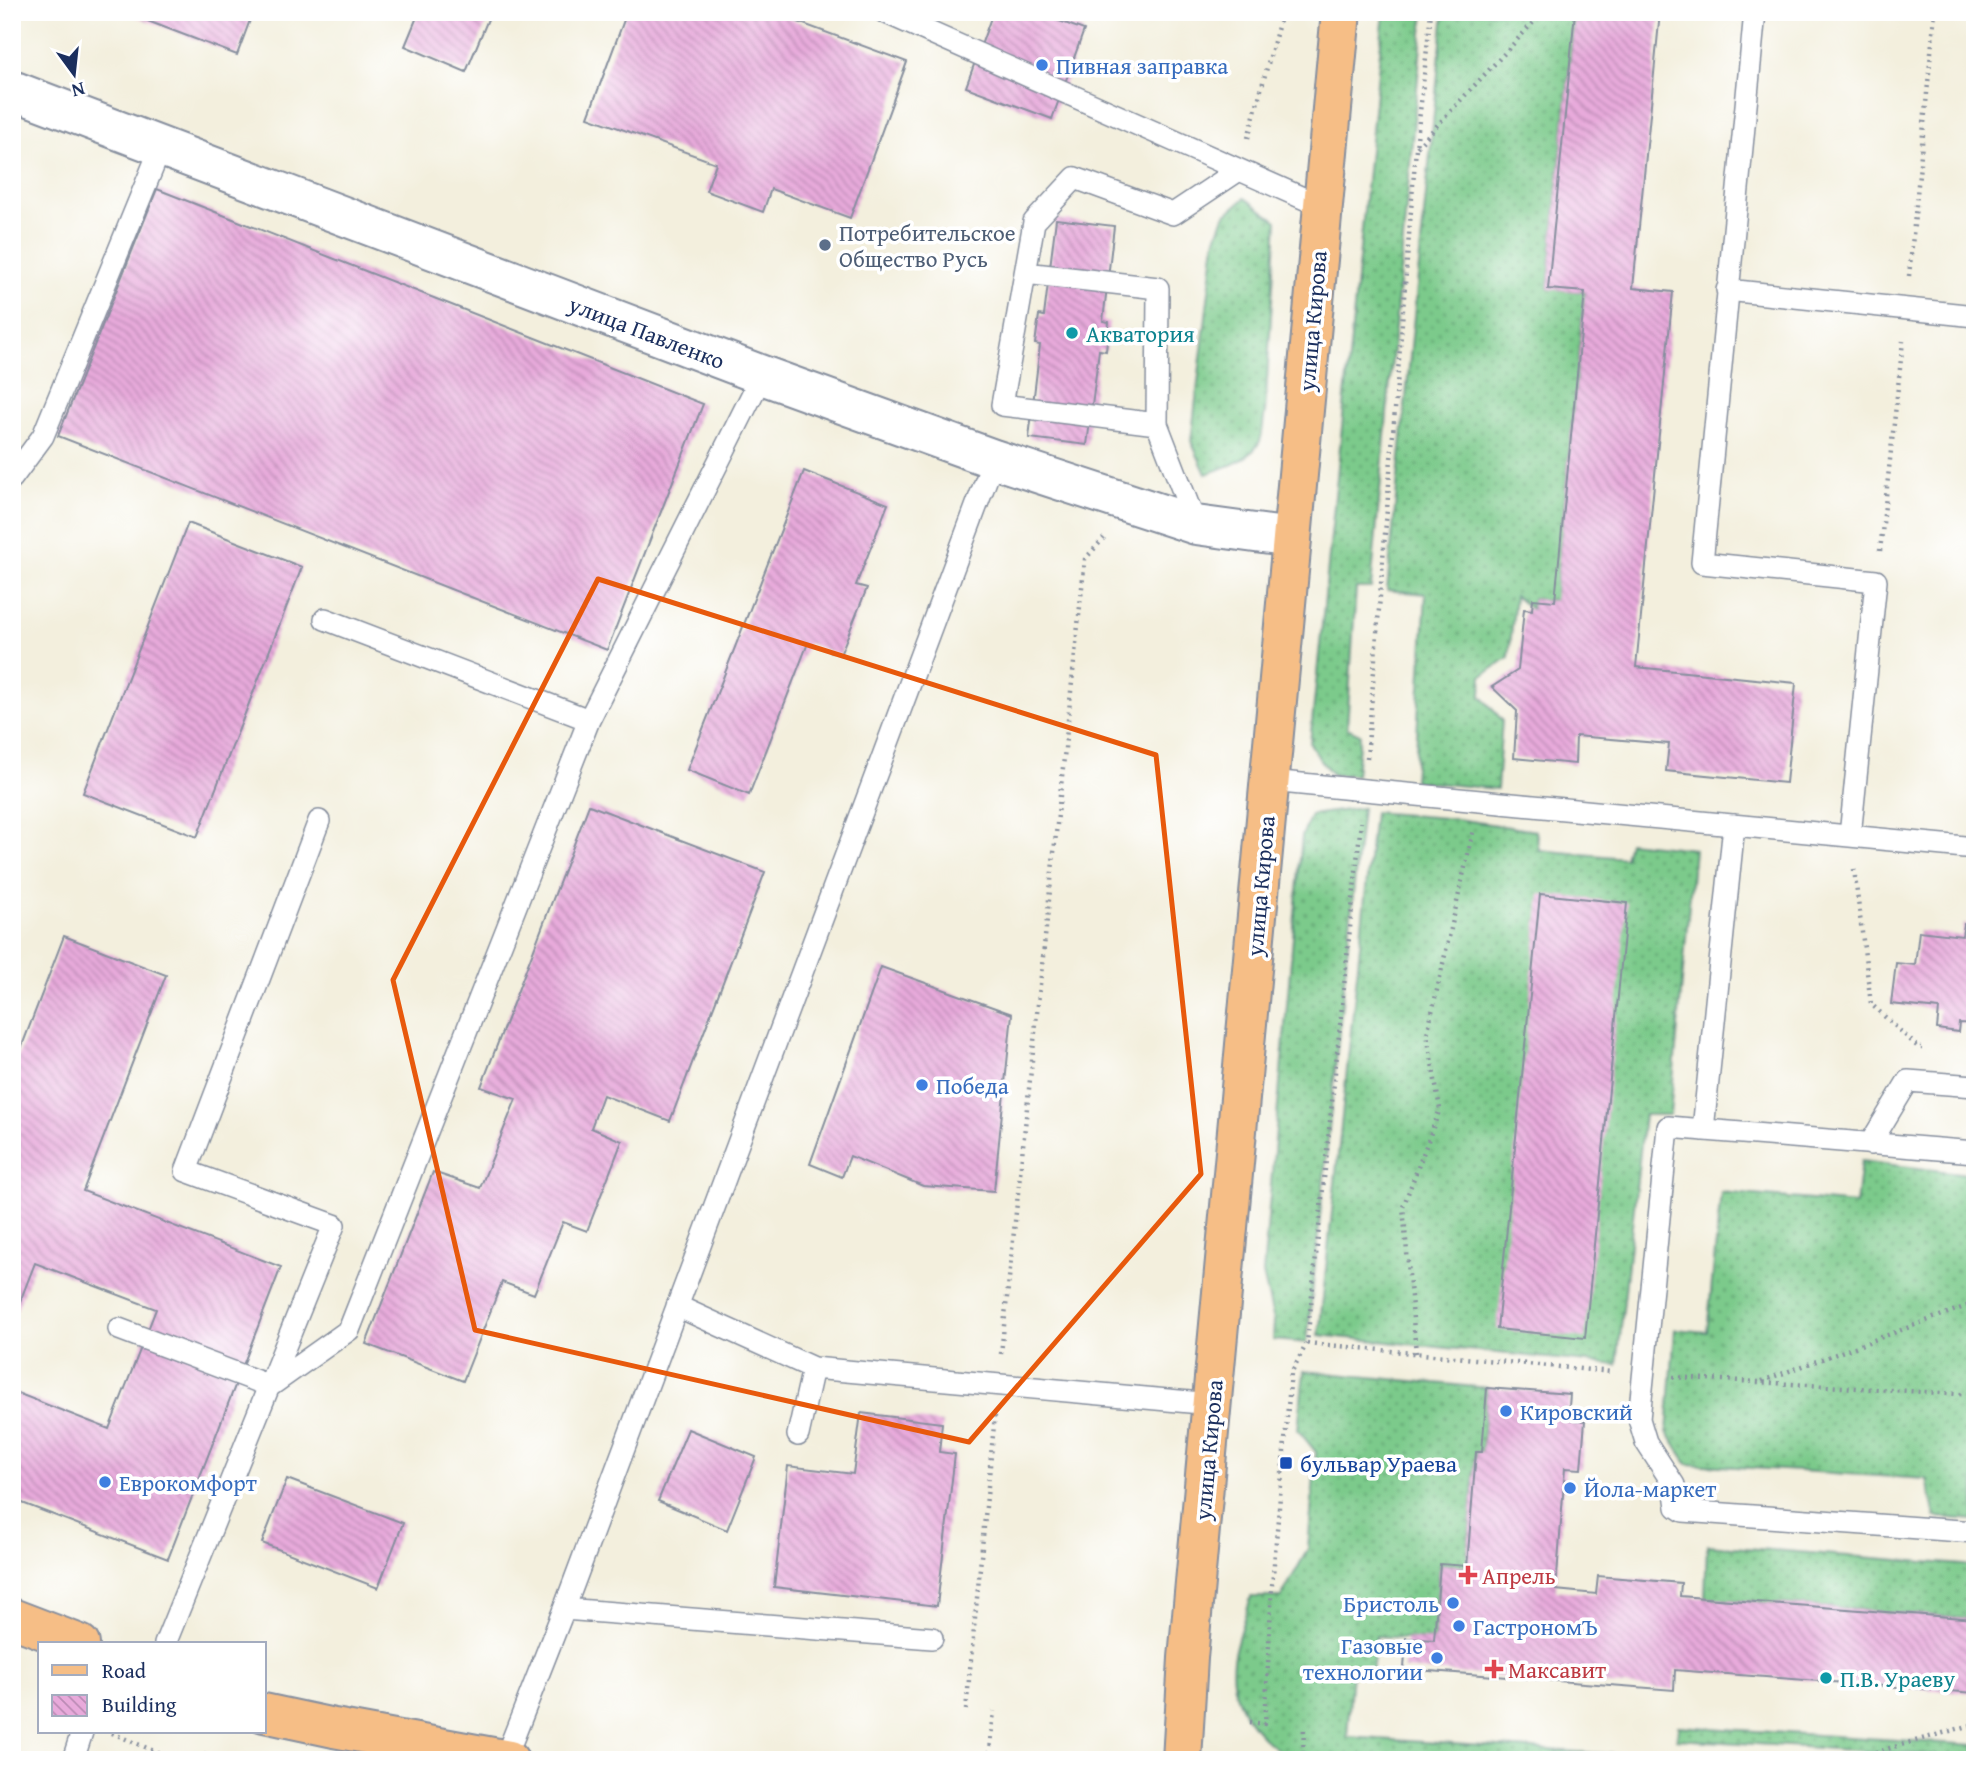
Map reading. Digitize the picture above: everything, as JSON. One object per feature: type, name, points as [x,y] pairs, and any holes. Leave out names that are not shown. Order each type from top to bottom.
[{"type":"main road","name":"улица Кирова","points":[[1182,1760],[1188,1658],[1341,12]]},
{"type":"main road","points":[[12,1618],[75,1642]]},
{"type":"main road","points":[[266,1713],[346,1731],[507,1759]]},
{"type":"street","name":"улица Павленко","points":[[12,90],[762,375],[995,459],[1196,525],[1292,538]]},
{"type":"lane","points":[[884,12],[1323,206]]},
{"type":"lane","points":[[1755,12],[1702,563],[1877,581],[1850,836]]},
{"type":"lane","points":[[12,478],[43,436],[161,147]]},
{"type":"lane","points":[[1157,424],[1002,405],[1034,222],[1075,178],[1173,214],[1239,170]]},
{"type":"lane","points":[[1025,273],[1158,288],[1157,424],[1196,525]]},
{"type":"lane","points":[[1727,290],[1975,316]]},
{"type":"lane","points":[[270,1386],[349,1330],[589,720],[762,375]]},
{"type":"lane","points":[[507,1759],[995,459]]},
{"type":"lane","points":[[325,619],[589,720]]},
{"type":"lane","points":[[1270,781],[1975,848]]},
{"type":"lane","points":[[166,1642],[334,1225],[186,1171],[319,821]]},
{"type":"lane","points":[[1703,1130],[1734,825]]},
{"type":"lane","points":[[1870,1144],[1908,1081],[1975,1086]]},
{"type":"lane","points":[[1975,1152],[1668,1127],[1639,1419],[1646,1442],[1674,1485],[1677,1507],[1683,1511],[1975,1532]]},
{"type":"lane","points":[[677,1306],[813,1368],[1212,1404]]},
{"type":"lane","points":[[119,1329],[270,1386]]},
{"type":"lane","points":[[797,1435],[813,1368]]},
{"type":"lane","points":[[564,1609],[932,1638]]},
{"type":"lane","points":[[73,1760],[81,1734]]},
{"type":"path","points":[[1239,170],[1282,12]]},
{"type":"path","points":[[1250,1722],[1265,1724],[1272,1586],[1291,1373],[1307,1343],[1364,790],[1416,148],[1431,12]]},
{"type":"path","points":[[1416,148],[1543,12]]},
{"type":"path","points":[[966,1710],[1085,559],[1133,505]]},
{"type":"path","points":[[1416,1353],[1403,1207],[1440,1109],[1427,1034],[1480,801]]},
{"type":"path","points":[[1850,836],[1871,1004],[1919,1048],[1930,1049]]},
{"type":"path","points":[[1758,1382],[1975,1303]]},
{"type":"path","points":[[989,1760],[994,1710]]},
{"type":"path","points":[[1848,1760],[1975,1724]]},
{"type":"path","points":[[1303,1760],[1304,1726]]},
{"type":"path","points":[[113,1734],[175,1760]]},
{"type":"path","points":[[190,1760],[205,1755],[228,1760]]},
{"type":"highlighted area","points":[[598,579],[1156,755],[1201,1174],[969,1442],[475,1330],[393,980]]},
{"type":"green space","points":[[1384,12],[1424,12],[1371,588],[1356,588],[1347,728],[1360,734],[1356,775],[1333,775],[1310,743]]},
{"type":"green space","points":[[1444,12],[1575,12],[1548,288],[1585,292],[1555,601],[1533,599],[1532,610],[1515,596],[1509,657],[1482,676],[1481,696],[1502,720],[1497,789],[1414,781],[1426,594],[1387,590]]},
{"type":"green space","points":[[1245,198],[1277,221],[1265,412],[1260,441],[1256,448],[1236,462],[1206,474],[1191,441],[1215,241],[1224,216]]},
{"type":"green space","points":[[1362,808],[1307,1343],[1273,1340],[1274,1321],[1263,1274],[1302,836],[1311,815]]},
{"type":"green space","points":[[1374,812],[1457,819],[1536,831],[1539,850],[1625,858],[1629,842],[1694,849],[1670,1115],[1644,1115],[1617,1365],[1319,1335]]},
{"type":"green space","points":[[1861,1161],[1967,1174],[1974,1198],[1968,1255],[1975,1257],[1975,1520],[1935,1517],[1927,1479],[1688,1464],[1667,1432],[1675,1329],[1707,1332],[1721,1192],[1856,1204]]},
{"type":"green space","points":[[1304,1371],[1487,1388],[1482,1452],[1476,1452],[1467,1566],[1440,1564],[1434,1640],[1376,1636],[1372,1673],[1352,1671],[1347,1737],[1700,1760],[1298,1760],[1271,1745],[1249,1721],[1241,1707],[1235,1692],[1233,1660],[1251,1597],[1281,1597],[1308,1549],[1316,1452],[1298,1430]]},
{"type":"green space","points":[[1707,1545],[1975,1566],[1975,1619],[1705,1598]]},
{"type":"green space","points":[[1678,1726],[1975,1745],[1975,1758],[1677,1739]]},
{"type":"building","points":[[124,12],[253,12],[237,55]]},
{"type":"building","points":[[419,12],[491,12],[466,72],[405,46]]},
{"type":"building","points":[[627,12],[771,12],[907,62],[850,218],[771,189],[763,212],[706,191],[716,163],[588,117]]},
{"type":"building","points":[[993,12],[1035,12],[1084,30],[1052,119],[966,87]]},
{"type":"building","points":[[1575,12],[1660,12],[1633,288],[1673,292],[1636,667],[1796,683],[1786,783],[1666,771],[1669,744],[1576,736],[1575,764],[1514,758],[1517,711],[1492,687],[1518,670],[1524,609],[1532,610],[1533,599],[1555,601],[1585,292],[1548,289]]},
{"type":"building","points":[[157,189],[703,404],[607,650],[58,436]]},
{"type":"building","name":"Акватория","points":[[1056,219],[1114,226],[1103,321],[1109,322],[1106,351],[1099,350],[1087,445],[1029,438],[1040,345],[1035,344],[1039,315],[1044,316]]},
{"type":"building","points":[[804,471],[888,504],[856,585],[867,588],[840,655],[808,643],[749,795],[687,770]]},
{"type":"building","points":[[188,523],[302,567],[197,837],[83,793]]},
{"type":"building","points":[[589,805],[765,872],[670,1121],[603,1095],[591,1128],[622,1141],[587,1231],[563,1222],[534,1294],[502,1282],[463,1381],[366,1344],[433,1172],[480,1188],[516,1099],[481,1087]]},
{"type":"building","points":[[1540,894],[1627,903],[1585,1338],[1497,1329]]},
{"type":"building","points":[[1964,924],[1975,925],[1975,1024],[1959,1023],[1958,1032],[1937,1029],[1939,1009],[1891,1004],[1896,963],[1915,965],[1919,931],[1962,936]]},
{"type":"building","points":[[64,936],[166,975],[83,1191],[281,1267],[168,1559],[12,1499],[12,1391],[109,1429],[156,1309],[35,1263],[12,1322],[12,1072]]},
{"type":"building","name":"Победа","points":[[881,967],[1012,1014],[994,1191],[923,1186],[850,1156],[842,1177],[810,1164]]},
{"type":"building","points":[[1487,1388],[1570,1394],[1568,1419],[1585,1421],[1581,1469],[1565,1468],[1556,1590],[1596,1594],[1598,1576],[1681,1583],[1680,1596],[1975,1619],[1975,1693],[1675,1670],[1674,1690],[1404,1669],[1406,1638],[1434,1640],[1440,1564],[1467,1566],[1476,1452],[1482,1452]]},
{"type":"building","points":[[861,1413],[942,1423],[939,1452],[955,1454],[937,1606],[774,1587],[788,1466],[853,1474]]},
{"type":"building","points":[[688,1429],[756,1457],[727,1530],[658,1501]]},
{"type":"building","points":[[287,1479],[403,1523],[378,1588],[262,1543]]},
{"type":"place","name":"Пивная заправка","points":[[1042,65]]},
{"type":"place","name":"Потребительское Общество Русь","points":[[825,245]]},
{"type":"place","name":"Акватория","points":[[1072,333]]},
{"type":"place","name":"Победа","points":[[922,1085]]},
{"type":"place","name":"Кировский","points":[[1506,1411]]},
{"type":"place","name":"бульвар Ураева","points":[[1286,1463]]},
{"type":"place","name":"Еврокомфорт","points":[[105,1482]]},
{"type":"place","name":"Йола-маркет","points":[[1570,1488]]},
{"type":"place","name":"Апрель","points":[[1468,1575]]},
{"type":"place","name":"Бристоль","points":[[1453,1603]]},
{"type":"place","name":"ГастрономЪ","points":[[1459,1626]]},
{"type":"place","name":"Газовые технологии","points":[[1437,1658]]},
{"type":"place","name":"Максавит","points":[[1494,1669]]},
{"type":"place","name":"П.В. Ураеву","points":[[1826,1678]]}]
